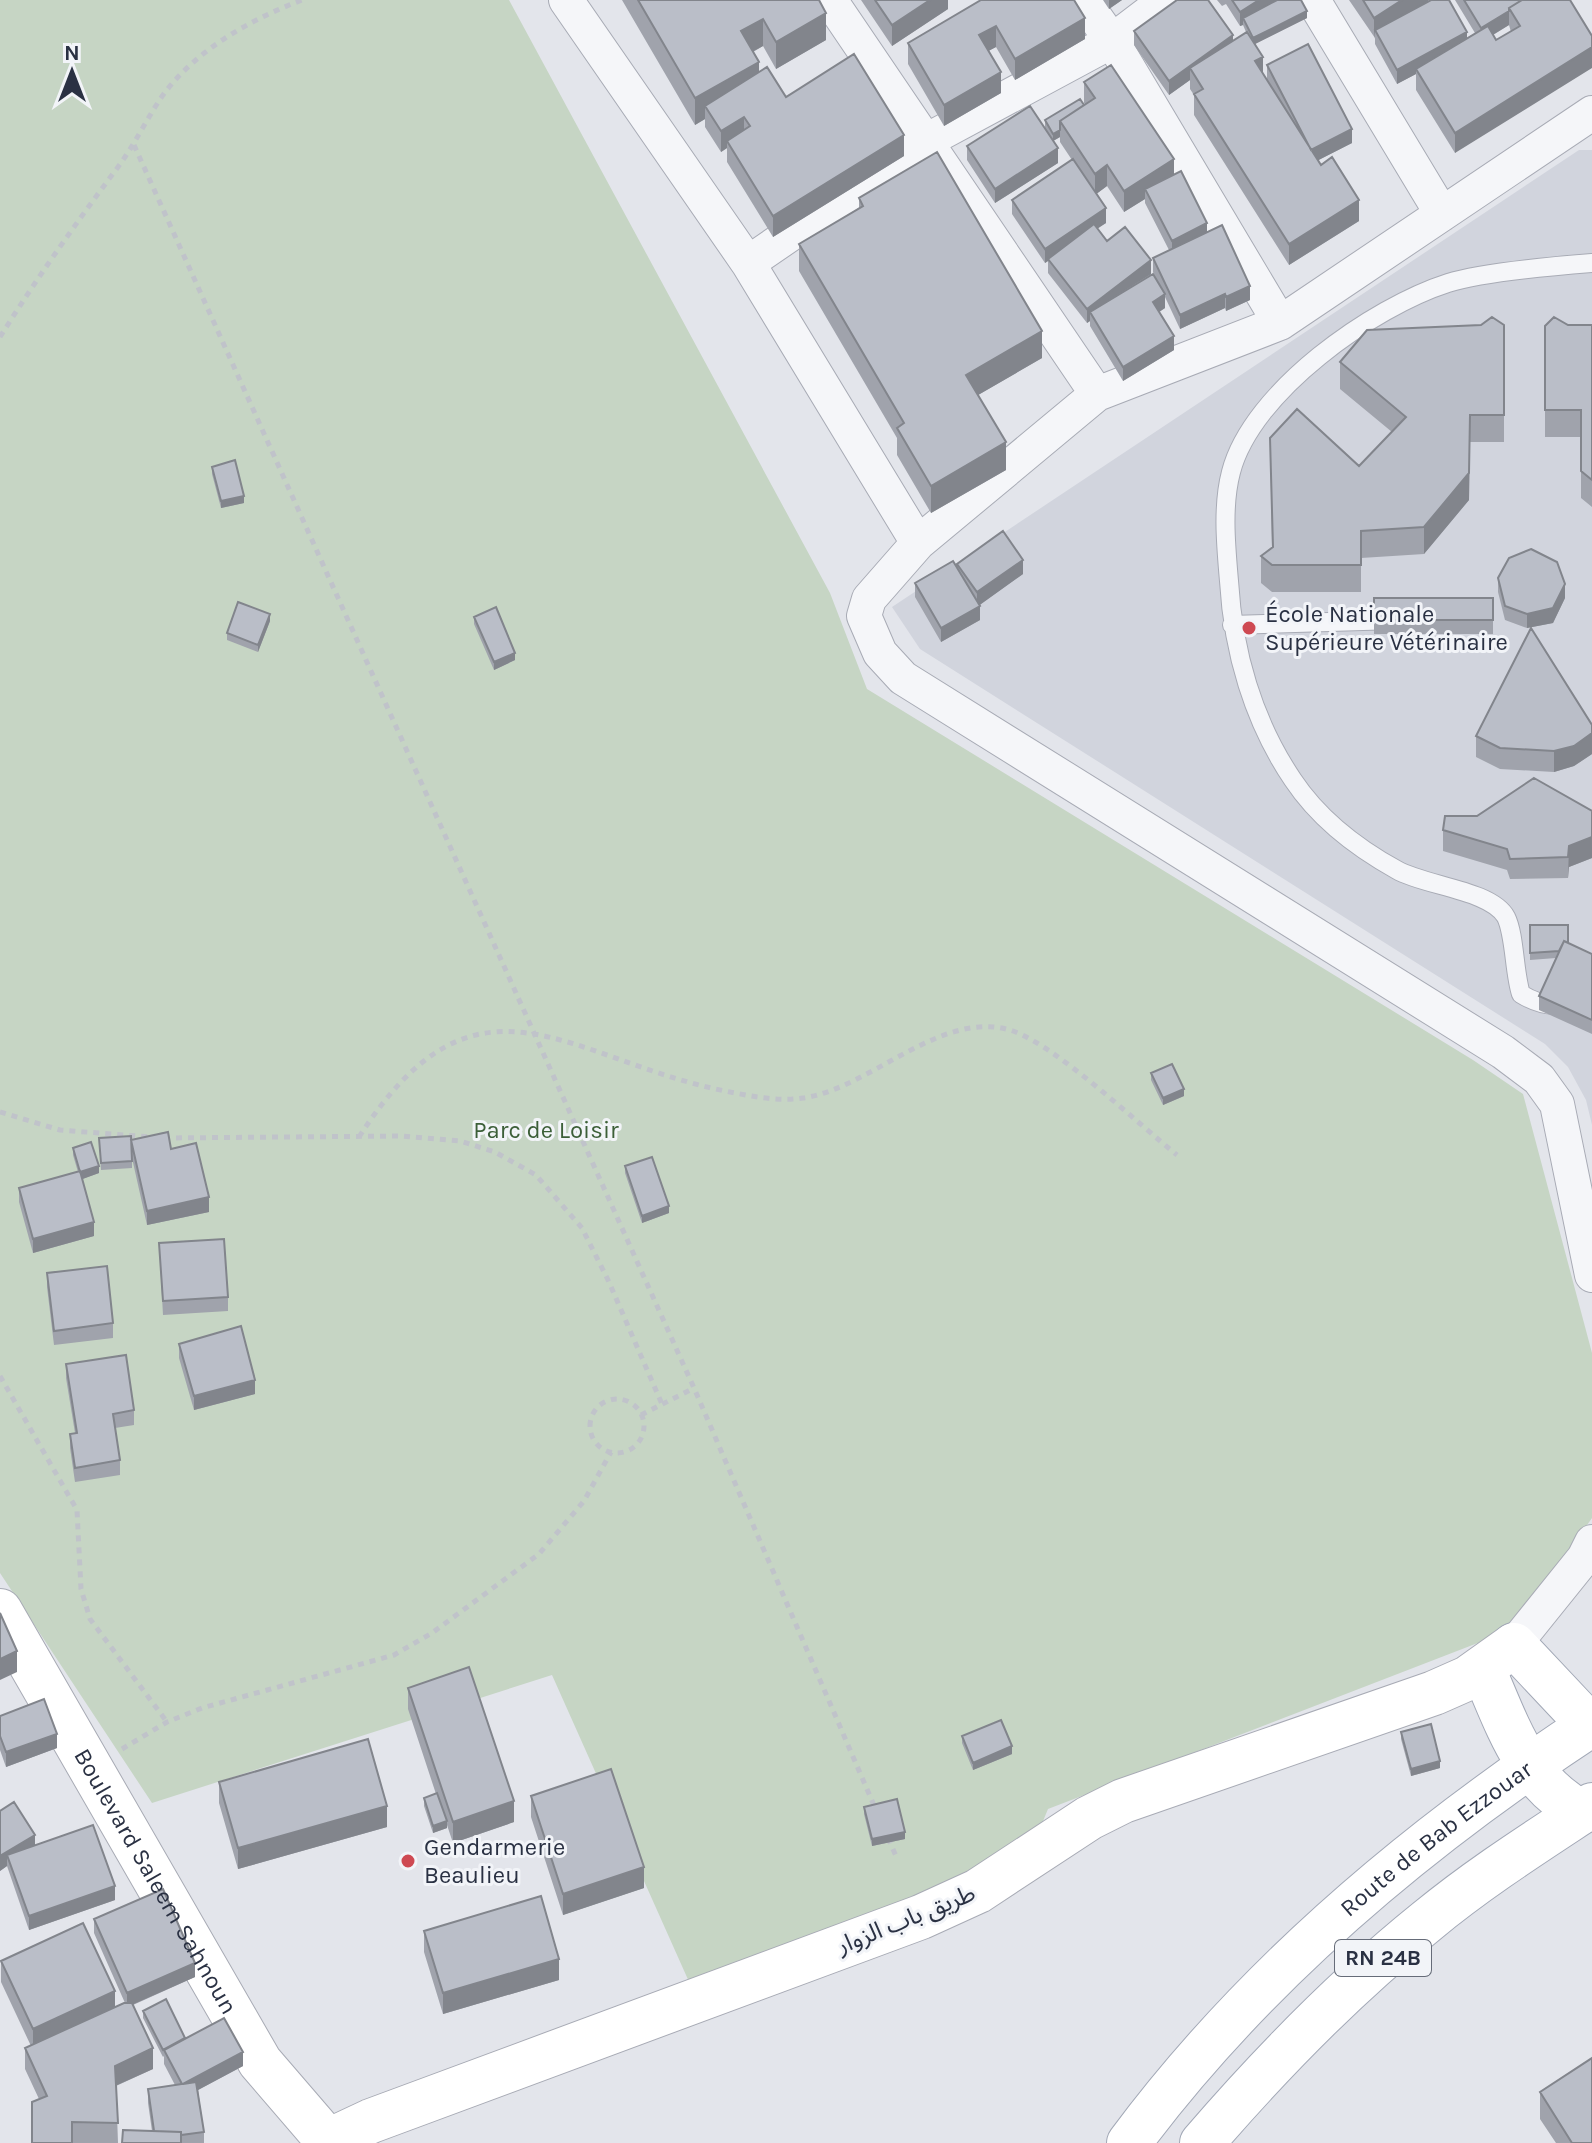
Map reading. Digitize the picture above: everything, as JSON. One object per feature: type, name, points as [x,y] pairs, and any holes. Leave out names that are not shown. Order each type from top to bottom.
[{"type":"street","points":[[566,0],[748,263],[918,543]]},
{"type":"street","points":[[830,0],[1097,394]]},
{"type":"street","points":[[1083,0],[1112,41],[1280,323]]},
{"type":"street","points":[[748,263],[926,141],[1112,41],[1166,0]]},
{"type":"street","points":[[1313,0],[1442,214]]},
{"type":"street","points":[[1592,113],[1280,323],[1097,394],[918,543],[869,599],[864,616],[880,653],[903,678],[1503,1052],[1539,1079],[1557,1104],[1592,1275]]},
{"type":"street","points":[[1499,1657],[1584,1558],[1592,1542]]},
{"type":"street","name":"Boulevard Saleem Sahnoun","points":[[0,1611],[260,2062],[326,2142]]},
{"type":"street","points":[[1499,1657],[1591,1726]]},
{"type":"street","points":[[1499,1657],[1528,1767],[1550,1793],[1587,1809]]},
{"type":"street","name":"طريق باب الزوار","points":[[326,2142],[386,2115],[921,1917],[978,1891],[1089,1818],[1123,1801],[1434,1693],[1499,1657]]},
{"type":"street","name":"Route de Bab Ezzouar","points":[[1129,2143],[1218,2036],[1292,1960],[1371,1888],[1528,1767],[1591,1726]]},
{"type":"street","name":"RN 24B","points":[[1202,2143],[1272,2063],[1348,1989],[1428,1920],[1587,1809]]},
{"type":"lane","points":[[1592,261],[1452,281],[1404,298],[1352,332],[1282,390],[1251,430],[1231,471],[1225,527],[1232,625],[1244,677],[1263,723],[1293,781],[1343,836],[1400,872],[1492,901],[1507,918],[1521,994],[1538,1005],[1567,1005],[1584,996],[1592,983]]},
{"type":"lane","points":[[1232,625],[1423,619]]},
{"type":"path","points":[[0,337],[44,266],[134,145],[165,94],[203,55],[242,27],[302,0]]},
{"type":"path","points":[[134,145],[694,1388],[877,1812]]},
{"type":"path","points":[[359,1137],[380,1104],[415,1066],[442,1048],[487,1032],[533,1031],[703,1086],[755,1097],[803,1099],[845,1086],[942,1036],[978,1028],[1011,1031],[1046,1049],[1177,1155]]},
{"type":"path","points":[[0,1112],[60,1130],[114,1136],[253,1139],[402,1136],[460,1141],[495,1152],[536,1175],[582,1228],[662,1404]]},
{"type":"path","points":[[0,1376],[77,1510],[81,1589],[90,1619],[167,1722]]},
{"type":"path","points":[[641,1415],[694,1388]]},
{"type":"path","points":[[619,1400],[628,1402],[641,1415],[643,1434],[629,1451],[611,1452],[600,1447],[590,1432],[595,1410],[601,1404],[619,1400]]},
{"type":"path","points":[[90,1767],[167,1722],[202,1708],[394,1655],[432,1633],[539,1554],[584,1501],[611,1452]]},
{"type":"path","points":[[884,1827],[896,1856]]},
{"type":"shaded area","name":"École Nationale Supérieure Vétérinaire","points":[[1579,150],[1592,150],[1592,1125],[1586,1100],[1568,1067],[1545,1044],[920,649],[892,607]]},
{"type":"green space","name":"Parc de Loisir","points":[[0,0],[509,0],[830,593],[867,689],[1473,1060],[1523,1094],[1592,1353],[1592,1518],[1514,1629],[1048,1809],[1026,1862],[690,1984],[552,1675],[152,1803],[0,1573]]},
{"type":"building","points":[[638,0],[819,0],[826,13],[776,42],[763,19],[741,31],[759,62],[695,98]]},
{"type":"building","points":[[875,0],[930,0],[892,25]]},
{"type":"building","points":[[981,0],[1074,0],[1085,18],[1015,59],[996,26],[979,35],[1001,72],[944,105],[908,43]]},
{"type":"building","points":[[1177,0],[1208,0],[1233,35],[1169,81],[1134,31]]},
{"type":"building","points":[[1232,0],[1259,0],[1240,12]]},
{"type":"building","points":[[1277,0],[1301,0],[1307,11],[1253,38],[1243,18]]},
{"type":"building","points":[[1363,0],[1402,0],[1374,18]]},
{"type":"building","points":[[1431,0],[1449,0],[1467,32],[1397,70],[1375,30]]},
{"type":"building","points":[[1464,0],[1522,0],[1481,28]]},
{"type":"building","points":[[1522,0],[1570,0],[1592,36],[1592,47],[1455,133],[1416,69],[1488,26],[1496,40],[1520,26],[1509,8]]},
{"type":"building","points":[[1247,32],[1263,57],[1255,61],[1321,165],[1332,157],[1359,200],[1289,244],[1194,94],[1203,89],[1190,68]]},
{"type":"building","points":[[1308,44],[1352,129],[1311,150],[1267,65]]},
{"type":"building","points":[[854,54],[904,135],[773,216],[727,141],[750,126],[744,117],[721,131],[705,106],[767,67],[786,97]]},
{"type":"building","points":[[1111,65],[1174,159],[1124,191],[1107,165],[1095,174],[1060,121],[1095,98],[1084,82]]},
{"type":"building","points":[[1080,99],[1084,105],[1060,121],[1060,130],[1053,134],[1045,120]]},
{"type":"building","points":[[1030,106],[1058,148],[995,189],[967,146]]},
{"type":"building","points":[[937,152],[1042,331],[966,375],[1006,442],[931,486],[897,428],[904,423],[799,244],[863,206],[859,198]]},
{"type":"building","points":[[1073,159],[1106,208],[1045,249],[1012,200]]},
{"type":"building","points":[[1181,171],[1207,223],[1172,241],[1145,189]]},
{"type":"building","points":[[1094,224],[1107,241],[1125,227],[1151,260],[1087,309],[1048,259]]},
{"type":"building","points":[[1222,225],[1250,286],[1180,315],[1153,258]]},
{"type":"building","points":[[1153,274],[1165,294],[1153,302],[1174,336],[1123,367],[1090,312]]},
{"type":"building","points":[[1492,317],[1504,325],[1504,415],[1470,415],[1469,473],[1424,527],[1361,531],[1361,565],[1272,565],[1261,556],[1273,547],[1270,438],[1297,409],[1359,466],[1406,417],[1340,362],[1367,330],[1481,325]]},
{"type":"building","points":[[1554,317],[1568,325],[1592,325],[1592,480],[1581,471],[1581,410],[1545,410],[1545,326]]},
{"type":"building","points":[[235,460],[244,496],[221,501],[212,467]]},
{"type":"building","points":[[1003,531],[1023,560],[977,592],[957,564]]},
{"type":"building","points":[[1531,549],[1557,562],[1565,584],[1553,608],[1527,614],[1505,606],[1498,578],[1509,558]]},
{"type":"building","points":[[953,561],[980,606],[941,628],[915,583]]},
{"type":"building","points":[[1374,598],[1493,598],[1493,620],[1374,620]]},
{"type":"building","points":[[238,602],[270,614],[258,645],[227,633]]},
{"type":"building","points":[[496,607],[515,653],[494,662],[474,617]]},
{"type":"building","points":[[1531,628],[1592,725],[1592,733],[1574,746],[1554,751],[1500,748],[1476,736]]},
{"type":"building","points":[[1534,778],[1592,811],[1592,837],[1569,846],[1568,857],[1510,859],[1507,849],[1443,830],[1445,816],[1477,816]]},
{"type":"building","points":[[1530,925],[1568,925],[1568,943],[1564,941],[1559,951],[1530,953]]},
{"type":"building","points":[[1564,941],[1592,954],[1592,1020],[1539,996]]},
{"type":"building","points":[[1172,1064],[1184,1089],[1163,1098],[1151,1073]]},
{"type":"building","points":[[168,1132],[171,1149],[196,1143],[209,1197],[147,1211],[131,1140]]},
{"type":"building","points":[[131,1136],[132,1161],[101,1163],[99,1138]]},
{"type":"building","points":[[91,1142],[99,1166],[80,1172],[73,1148]]},
{"type":"building","points":[[652,1157],[669,1206],[642,1216],[625,1166]]},
{"type":"building","points":[[80,1171],[94,1222],[33,1239],[19,1188]]},
{"type":"building","points":[[224,1239],[228,1297],[163,1301],[159,1243]]},
{"type":"building","points":[[107,1266],[113,1323],[54,1331],[47,1273]]},
{"type":"building","points":[[241,1326],[255,1380],[194,1396],[179,1344]]},
{"type":"building","points":[[126,1355],[134,1410],[113,1414],[120,1460],[75,1468],[70,1434],[77,1433],[66,1364]]},
{"type":"building","points":[[0,1613],[17,1651],[0,1659]]},
{"type":"building","points":[[469,1667],[514,1801],[453,1822],[408,1688]]},
{"type":"building","points":[[44,1699],[57,1734],[6,1752],[0,1736],[0,1716]]},
{"type":"building","points":[[1001,1720],[1012,1746],[973,1763],[962,1736]]},
{"type":"building","points":[[1431,1724],[1440,1761],[1411,1769],[1401,1732]]},
{"type":"building","points":[[368,1739],[387,1806],[238,1848],[219,1782]]},
{"type":"building","points":[[611,1769],[644,1867],[563,1894],[531,1796]]},
{"type":"building","points":[[437,1793],[447,1821],[433,1826],[424,1798]]},
{"type":"building","points":[[897,1799],[905,1832],[872,1839],[864,1807]]},
{"type":"building","points":[[14,1802],[35,1835],[0,1856],[0,1811]]},
{"type":"building","points":[[93,1825],[115,1886],[29,1916],[7,1855]]},
{"type":"building","points":[[163,1889],[195,1963],[127,1993],[94,1919]]},
{"type":"building","points":[[541,1896],[559,1959],[443,1993],[424,1931]]},
{"type":"building","points":[[83,1923],[115,1991],[33,2029],[1,1961]]},
{"type":"building","points":[[166,1999],[185,2038],[163,2050],[143,2011]]},
{"type":"building","points":[[124,2003],[132,2003],[153,2048],[115,2066],[118,2123],[72,2122],[72,2143],[32,2143],[32,2102],[47,2096],[25,2048]]},
{"type":"building","points":[[224,2018],[243,2052],[183,2084],[196,2082],[204,2132],[181,2135],[181,2132],[154,2131],[148,2089],[182,2084],[164,2050]]},
{"type":"building","points":[[1592,2058],[1592,2143],[1572,2143],[1540,2092]]},
{"type":"building","points":[[123,2130],[181,2132],[181,2143],[122,2143]]},
{"type":"place","name":"École Nationale Supérieure Vétérinaire","points":[[1249,628]]},
{"type":"place","name":"Gendarmerie Beaulieu","points":[[408,1861]]}]
